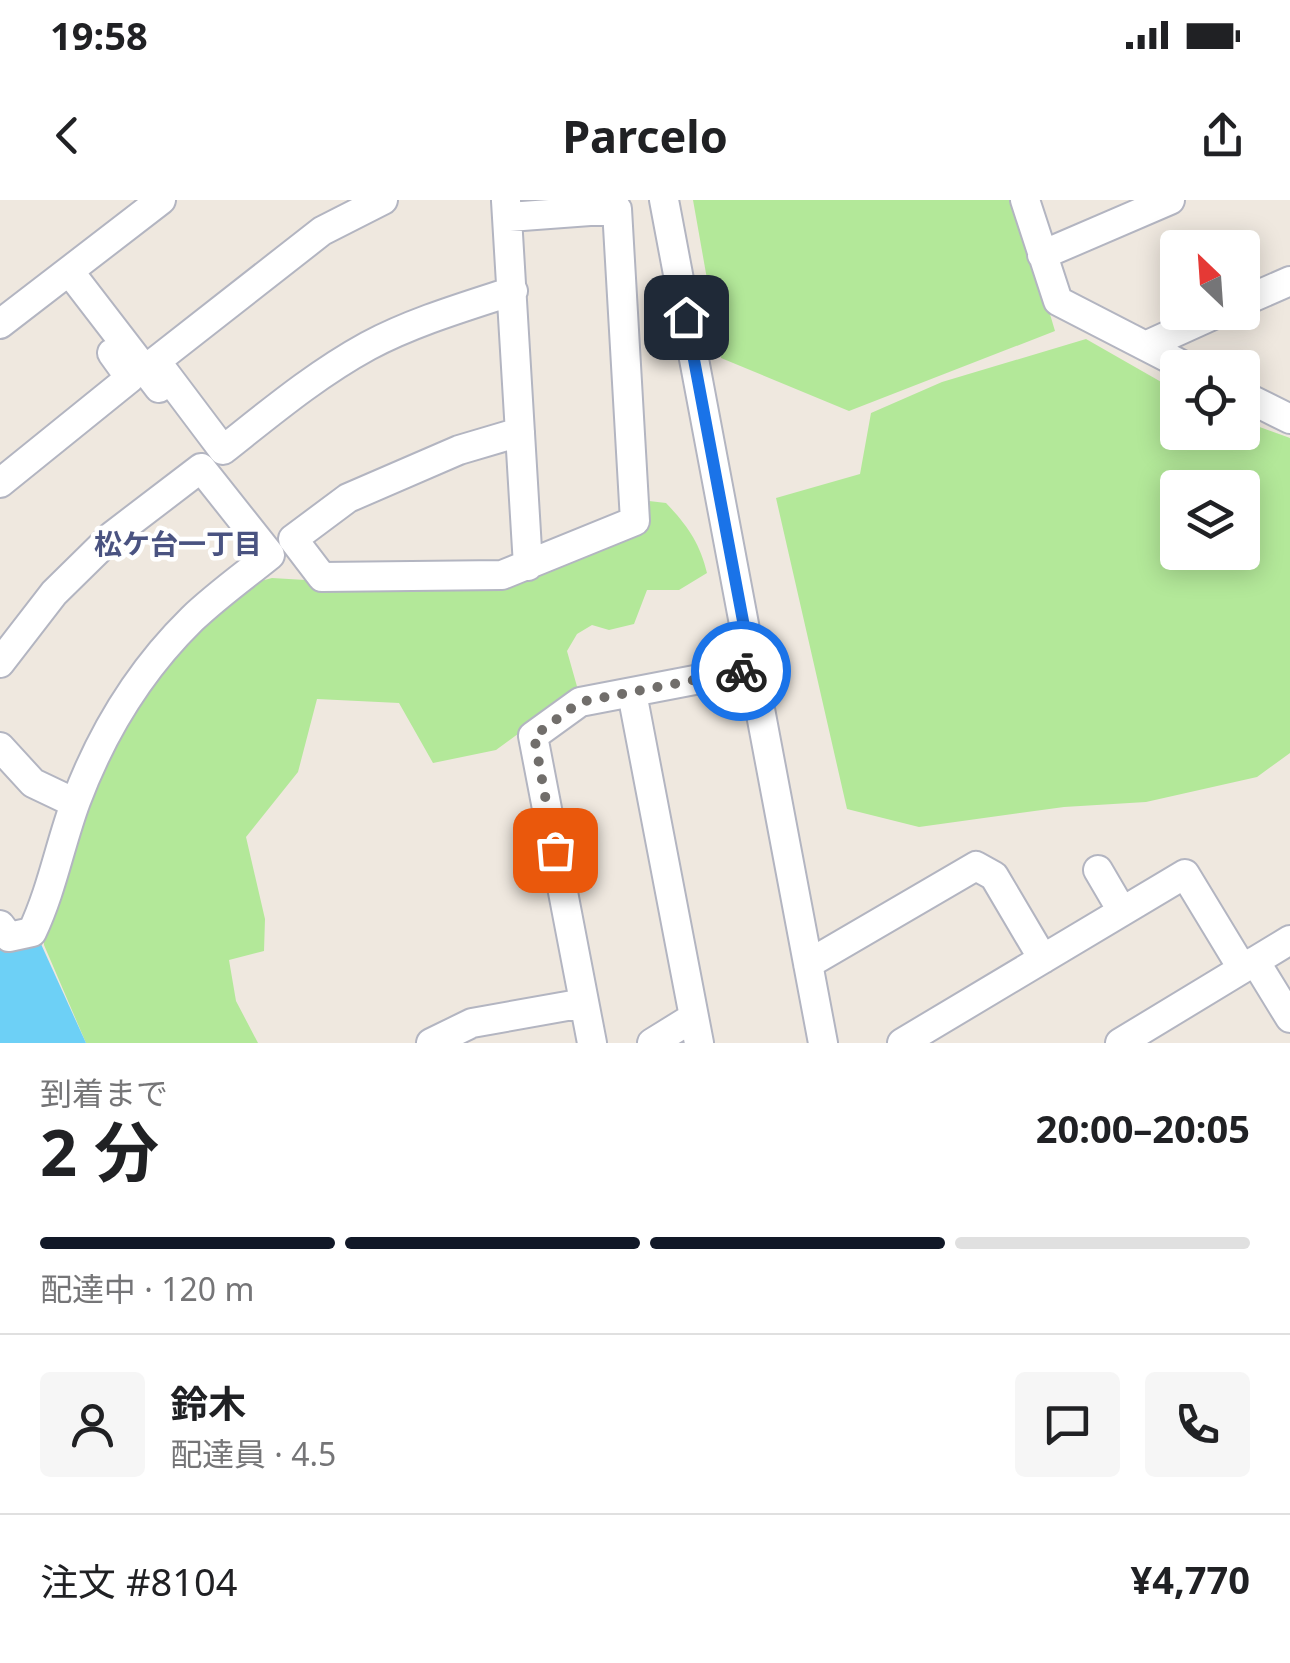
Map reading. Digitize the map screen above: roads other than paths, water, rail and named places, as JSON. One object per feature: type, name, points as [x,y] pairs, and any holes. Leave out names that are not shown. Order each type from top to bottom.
[{"type":"street","points":[[0,324],[160,200]]},
{"type":"street","points":[[383,200],[322,231],[156,361],[222,450],[309,382],[369,346],[427,320],[513,290]]},
{"type":"street","points":[[664,200],[823,1043]]},
{"type":"street","points":[[1025,200],[1058,301],[1160,354]]},
{"type":"street","points":[[1042,255],[1170,200]]},
{"type":"street","points":[[520,432],[459,450],[348,498],[293,539],[322,577],[502,575],[528,566],[635,521],[617,209],[508,208],[528,566]]},
{"type":"street","points":[[0,484],[130,378],[64,275]]},
{"type":"street","points":[[64,275],[286,554]]},
{"type":"street","points":[[1260,294],[1290,281]]},
{"type":"street","points":[[1145,346],[1180,330]]},
{"type":"street","points":[[1260,404],[1290,419]]},
{"type":"street","points":[[0,662],[54,593],[112,536],[201,468],[270,555],[192,619],[117,711],[75,803],[32,932],[9,937],[0,925]]},
{"type":"street","points":[[592,1043],[534,736],[580,702],[752,669]]},
{"type":"street","points":[[632,693],[696,1030],[652,1043]]},
{"type":"street","points":[[0,747],[33,783],[75,803]]},
{"type":"street","points":[[808,964],[976,866],[994,876],[1044,959]]},
{"type":"street","points":[[1098,870],[1122,911]]},
{"type":"street","points":[[902,1043],[1185,874],[1290,1018]]},
{"type":"street","points":[[1120,1043],[1290,940]]},
{"type":"street","points":[[430,1043],[472,1023],[584,1003]]},
{"type":"water","points":[[0,921],[41,944],[86,1043],[0,1043]]},
{"type":"district","name":"松ケ台一丁目","points":[[178,543]]}]
